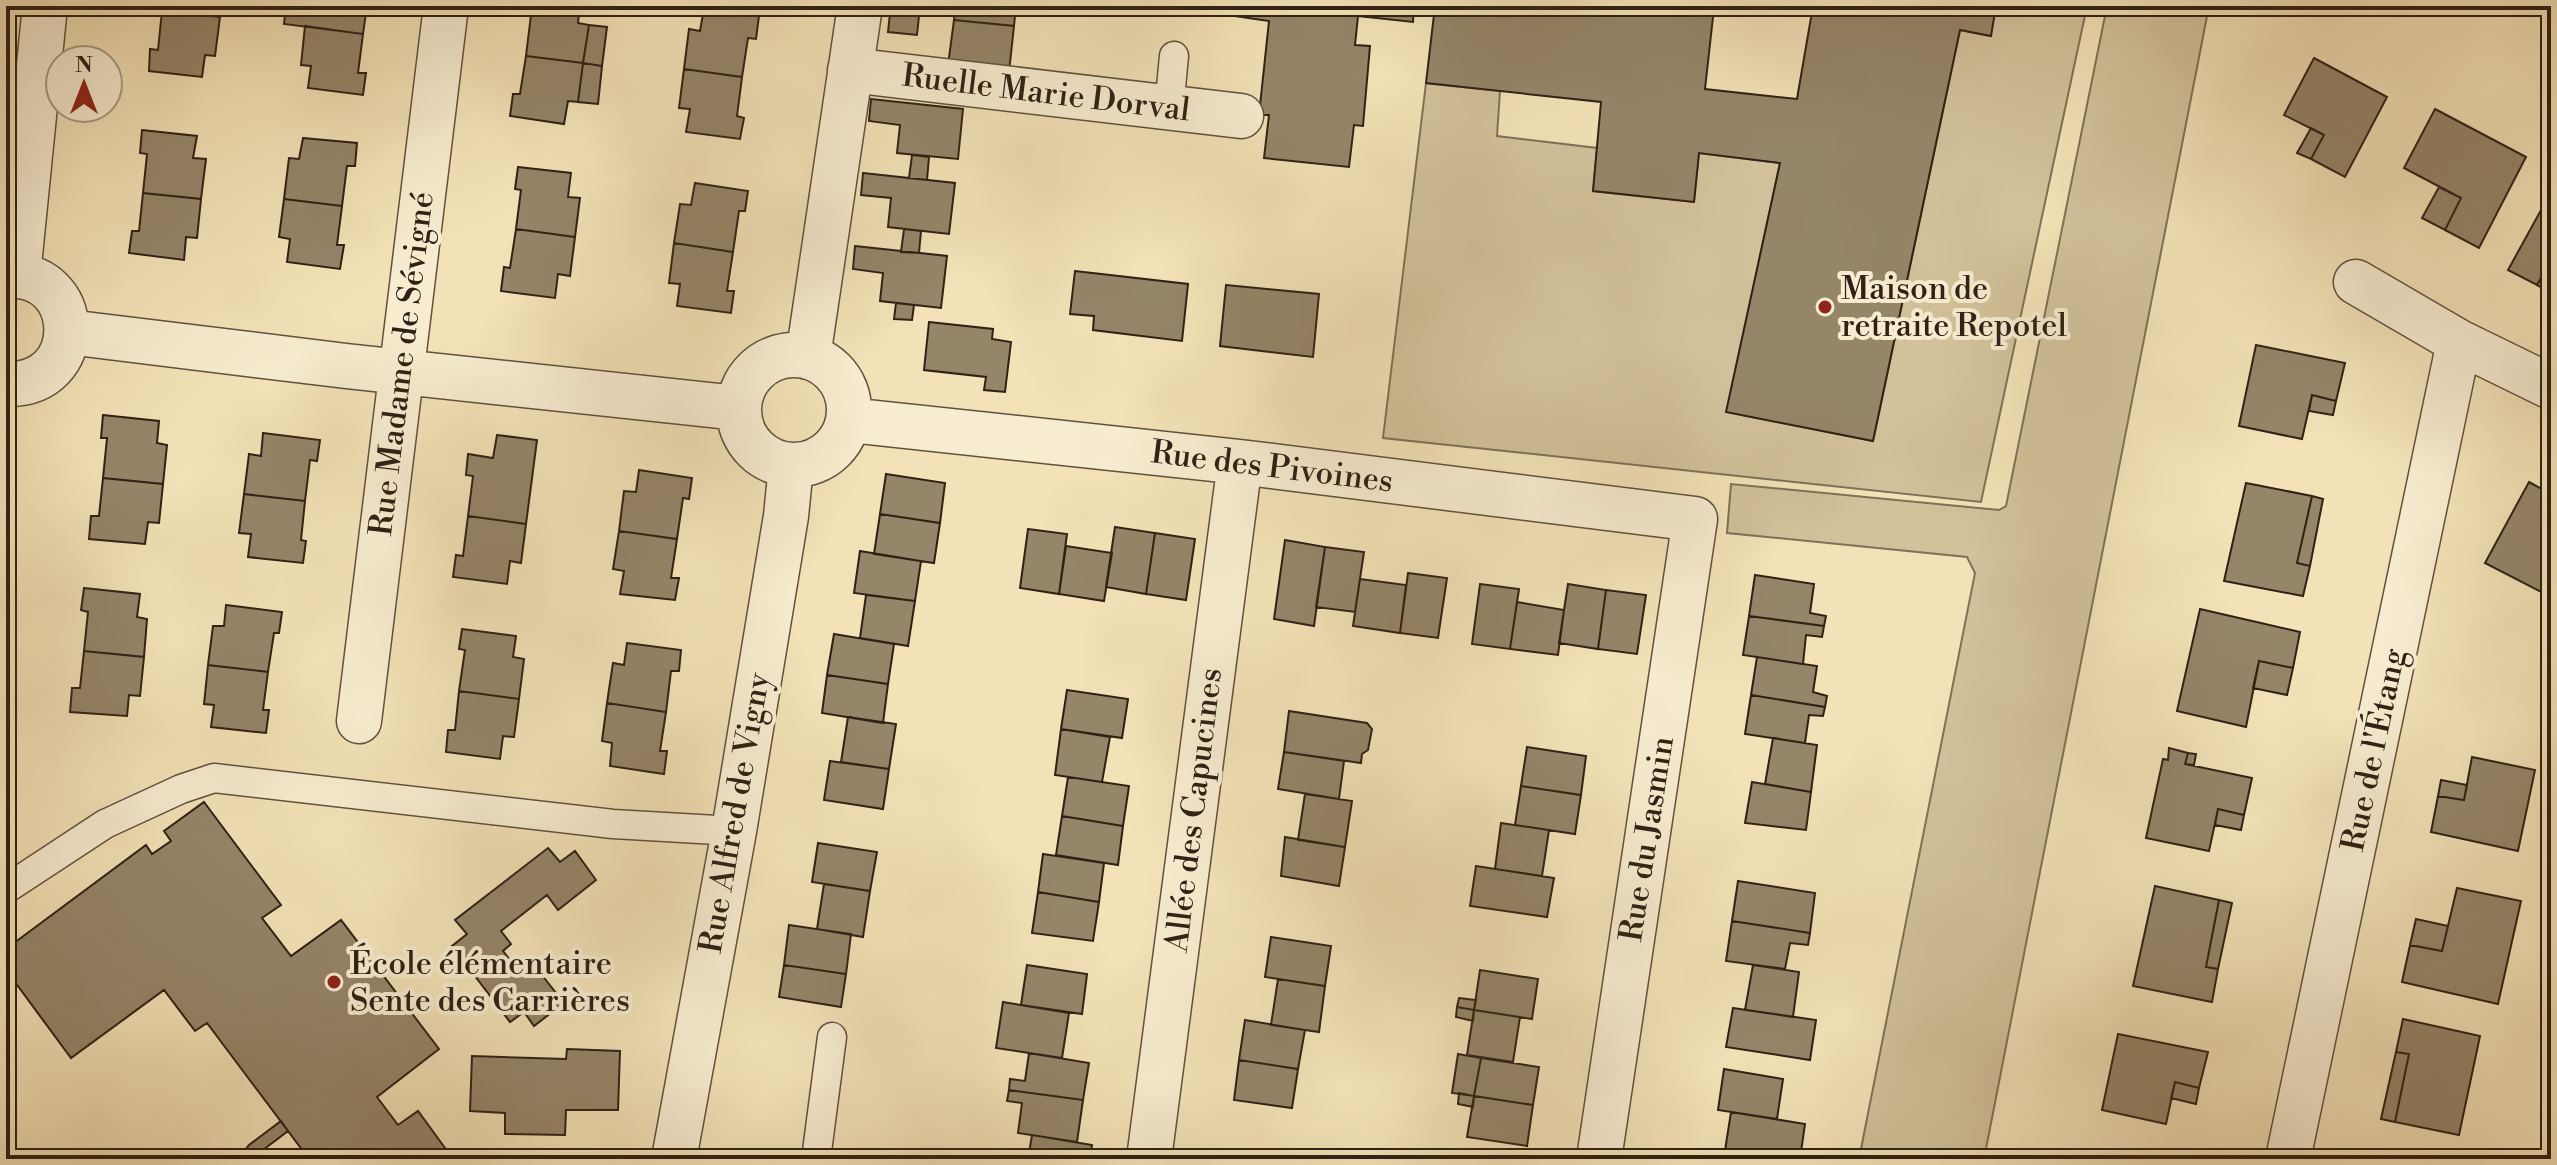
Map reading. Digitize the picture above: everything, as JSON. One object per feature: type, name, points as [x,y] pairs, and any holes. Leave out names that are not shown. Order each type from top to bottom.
[{"type":"street","points":[[7,391],[48,371],[64,350],[68,332],[66,316],[48,288],[34,280],[12,276],[45,6]]},
{"type":"street","name":"Rue Madame de Sévigné","points":[[359,721],[446,6]]},
{"type":"street","points":[[808,357],[860,6]]},
{"type":"street","name":"Ruelle Marie Dorval","points":[[850,70],[1241,116]]},
{"type":"street","points":[[2356,282],[2459,342],[2551,387]]},
{"type":"street","points":[[68,332],[738,408]]},
{"type":"street","name":"Rue de l'Étang","points":[[2288,1159],[2459,342]]},
{"type":"street","points":[[788,355],[808,357],[827,365],[841,380],[849,399],[849,420],[842,439],[828,454],[811,464],[791,466],[770,460],[753,448],[741,429],[738,408],[742,388],[753,372],[769,360],[788,355]]},
{"type":"street","name":"Rue des Pivoines","points":[[849,420],[1240,462],[1695,519]]},
{"type":"street","name":"Allée des Capucines","points":[[1149,1159],[1240,462]]},
{"type":"street","name":"Rue Alfred de Vigny","points":[[674,1159],[734,831],[786,516],[791,466]]},
{"type":"street","name":"Rue du Jasmin","points":[[1599,1159],[1695,519]]},
{"type":"lane","points":[[1169,108],[1174,56]]},
{"type":"lane","points":[[6,889],[105,824],[181,789],[214,778],[613,824],[734,831]]},
{"type":"lane","points":[[816,1159],[832,1037]]},
{"type":"shaded area","points":[[1996,6],[2087,6],[1981,502],[1383,438],[1426,83],[1500,91],[1497,136],[1597,148],[1593,191],[1694,202],[1699,153],[1780,163],[1727,412],[1873,441],[1960,30],[1990,36]]},
{"type":"shaded area","points":[[2107,6],[2209,6],[1984,1159],[1859,1159],[1975,573],[1967,557],[1727,533],[1731,484],[1999,510],[2006,506]]},
{"type":"building","points":[[162,6],[221,6],[220,17],[162,11]]},
{"type":"building","points":[[286,6],[367,6],[363,34],[284,24]]},
{"type":"building","points":[[524,6],[580,6],[578,23],[589,25],[583,63],[526,56],[531,15],[523,14]]},
{"type":"building","points":[[891,6],[920,6],[919,16],[890,13]]},
{"type":"building","points":[[955,6],[1016,6],[1014,26],[954,20]]},
{"type":"building","points":[[1166,6],[1414,6],[1413,22],[1358,16],[1355,45],[1370,46],[1363,126],[1354,125],[1349,167],[1264,158],[1269,115],[1259,115],[1269,21]]},
{"type":"building","name":"Maison de retraite Repotel","points":[[1435,6],[1714,8],[1705,89],[1797,99],[1813,6],[1996,6],[1991,36],[1960,30],[1873,441],[1726,412],[1780,163],[1699,153],[1694,202],[1593,191],[1601,102],[1426,83]]},
{"type":"building","points":[[704,8],[759,16],[756,39],[748,38],[742,77],[684,69],[689,29],[700,31]]},
{"type":"building","points":[[162,11],[220,17],[215,56],[205,55],[202,77],[149,71],[150,49],[158,50]]},
{"type":"building","points":[[890,13],[919,16],[917,35],[888,32]]},
{"type":"building","points":[[954,20],[1014,26],[1009,72],[948,65]]},
{"type":"building","points":[[589,25],[607,27],[602,66],[583,63]]},
{"type":"building","points":[[305,26],[363,34],[358,73],[366,73],[363,95],[308,88],[311,66],[301,65]]},
{"type":"building","points":[[526,56],[583,63],[578,102],[568,101],[564,124],[510,116],[513,94],[520,94]]},
{"type":"building","points":[[2314,58],[2387,97],[2345,177],[2311,159],[2324,135],[2284,115]]},
{"type":"building","points":[[583,63],[602,66],[598,104],[578,102]]},
{"type":"building","points":[[684,69],[742,77],[737,116],[744,118],[740,139],[686,132],[690,109],[679,108]]},
{"type":"building","points":[[871,99],[963,109],[958,159],[897,153],[900,125],[869,121]]},
{"type":"building","points":[[2435,109],[2526,157],[2479,248],[2445,230],[2461,198],[2404,168]]},
{"type":"building","points":[[2311,128],[2324,135],[2311,159],[2297,153]]},
{"type":"building","points":[[142,130],[197,136],[193,158],[206,159],[201,199],[143,193],[147,154],[140,153]]},
{"type":"building","points":[[303,138],[357,143],[355,166],[347,166],[342,206],[284,199],[289,158],[299,159]]},
{"type":"building","points":[[912,155],[929,157],[927,180],[909,178]]},
{"type":"building","points":[[518,167],[571,173],[568,197],[580,198],[575,237],[516,229],[521,190],[515,189]]},
{"type":"building","points":[[863,173],[955,183],[949,234],[888,227],[891,198],[861,195]]},
{"type":"building","points":[[695,183],[748,191],[745,211],[739,211],[733,252],[674,243],[680,204],[691,205]]},
{"type":"building","points":[[2439,187],[2461,198],[2445,230],[2422,218]]},
{"type":"building","points":[[143,193],[201,199],[197,238],[186,237],[184,260],[129,253],[132,231],[139,231]]},
{"type":"building","points":[[284,199],[342,206],[337,245],[344,245],[340,269],[287,262],[290,239],[279,237]]},
{"type":"building","points":[[2546,201],[2551,203],[2551,278],[2543,274],[2537,285],[2508,270]]},
{"type":"building","points":[[516,229],[575,237],[570,276],[558,274],[555,298],[501,291],[504,267],[510,268]]},
{"type":"building","points":[[904,229],[921,231],[919,253],[901,252]]},
{"type":"building","points":[[674,243],[733,252],[727,291],[734,291],[731,313],[677,306],[680,284],[669,283]]},
{"type":"building","points":[[855,246],[947,256],[941,308],[880,301],[883,273],[853,269]]},
{"type":"building","points":[[1075,271],[1188,284],[1182,341],[1093,330],[1094,316],[1070,314]]},
{"type":"building","points":[[2543,274],[2551,278],[2551,293],[2537,285]]},
{"type":"building","points":[[1226,285],[1319,294],[1313,357],[1220,346]]},
{"type":"building","points":[[896,303],[914,305],[912,320],[894,319]]},
{"type":"building","points":[[929,322],[993,329],[992,339],[1011,342],[1005,392],[984,390],[986,377],[924,370]]},
{"type":"building","points":[[2256,345],[2345,363],[2336,401],[2312,395],[2302,439],[2239,426]]},
{"type":"building","points":[[2312,395],[2336,401],[2333,415],[2309,411]]},
{"type":"building","points":[[103,415],[159,421],[157,443],[167,445],[163,484],[103,478],[107,438],[101,438]]},
{"type":"building","points":[[263,433],[320,440],[317,461],[310,460],[305,501],[244,494],[249,454],[261,456]]},
{"type":"building","points":[[497,435],[537,440],[526,524],[468,516],[473,476],[466,475],[468,454],[493,458]]},
{"type":"building","points":[[639,470],[692,478],[689,499],[683,498],[677,539],[619,531],[624,491],[636,492]]},
{"type":"building","points":[[886,474],[945,483],[940,523],[880,514]]},
{"type":"building","points":[[103,478],[163,484],[159,523],[148,522],[145,544],[89,539],[91,516],[99,516]]},
{"type":"building","points":[[2529,482],[2551,494],[2551,597],[2485,563]]},
{"type":"building","points":[[2246,483],[2312,496],[2297,563],[2310,566],[2303,596],[2224,581]]},
{"type":"building","points":[[244,494],[305,501],[301,540],[306,541],[303,563],[248,557],[251,534],[239,533]]},
{"type":"building","points":[[2312,496],[2323,499],[2310,566],[2297,563]]},
{"type":"building","points":[[880,514],[940,523],[934,563],[874,554]]},
{"type":"building","points":[[468,516],[526,524],[521,563],[510,561],[507,584],[453,577],[456,555],[463,556]]},
{"type":"building","points":[[1115,527],[1155,533],[1146,594],[1106,587]]},
{"type":"building","points":[[1028,529],[1067,534],[1059,594],[1020,588]]},
{"type":"building","points":[[619,531],[677,539],[671,578],[679,578],[675,600],[620,594],[624,571],[613,569]]},
{"type":"building","points":[[1155,533],[1195,539],[1186,600],[1146,594]]},
{"type":"building","points":[[1285,540],[1325,547],[1314,626],[1274,619]]},
{"type":"building","points":[[1066,546],[1112,553],[1104,601],[1059,594]]},
{"type":"building","points":[[1325,547],[1364,552],[1355,612],[1316,607]]},
{"type":"building","points":[[860,551],[921,561],[915,601],[854,593]]},
{"type":"building","points":[[1408,573],[1447,578],[1438,638],[1400,633]]},
{"type":"building","points":[[1755,575],[1814,584],[1810,613],[1826,616],[1824,626],[1749,616]]},
{"type":"building","points":[[1360,579],[1406,585],[1400,633],[1353,626]]},
{"type":"building","points":[[1480,584],[1519,589],[1510,649],[1472,644]]},
{"type":"building","points":[[1568,584],[1606,590],[1598,649],[1559,643]]},
{"type":"building","points":[[84,588],[140,594],[137,617],[147,619],[144,657],[84,651],[88,612],[81,610]]},
{"type":"building","points":[[1606,590],[1646,595],[1637,654],[1598,649]]},
{"type":"building","points":[[866,595],[915,601],[908,646],[860,638]]},
{"type":"building","points":[[1517,602],[1564,610],[1558,655],[1510,649]]},
{"type":"building","points":[[226,605],[282,612],[279,633],[274,633],[268,672],[208,665],[213,626],[224,626]]},
{"type":"building","points":[[2200,609],[2300,632],[2293,668],[2259,661],[2246,727],[2177,711]]},
{"type":"building","points":[[1749,616],[1824,626],[1822,637],[1806,635],[1803,664],[1743,655]]},
{"type":"building","points":[[462,629],[516,636],[513,657],[524,659],[519,699],[459,691],[465,650],[459,649]]},
{"type":"building","points":[[834,634],[894,644],[888,684],[827,675]]},
{"type":"building","points":[[627,643],[681,650],[679,671],[671,671],[666,712],[607,703],[613,663],[624,665]]},
{"type":"building","points":[[84,651],[144,657],[140,696],[129,695],[127,716],[70,712],[72,688],[80,688]]},
{"type":"building","points":[[1757,657],[1817,666],[1813,692],[1827,696],[1825,707],[1751,695]]},
{"type":"building","points":[[2259,661],[2293,668],[2287,695],[2253,688]]},
{"type":"building","points":[[208,665],[268,672],[263,710],[269,710],[266,733],[211,727],[214,705],[204,704]]},
{"type":"building","points":[[827,675],[888,684],[883,723],[822,713]]},
{"type":"building","points":[[1067,690],[1128,699],[1122,738],[1061,729]]},
{"type":"building","points":[[459,691],[519,699],[514,737],[503,736],[500,759],[446,752],[448,730],[455,730]]},
{"type":"building","points":[[1751,695],[1825,707],[1823,716],[1809,715],[1805,743],[1745,734]]},
{"type":"building","points":[[607,703],[666,712],[660,751],[667,751],[664,774],[610,766],[612,743],[602,741]]},
{"type":"building","points":[[1289,711],[1367,723],[1372,729],[1368,750],[1362,754],[1361,763],[1284,752]]},
{"type":"building","points":[[848,717],[896,724],[889,769],[841,762]]},
{"type":"building","points":[[1061,729],[1110,737],[1102,782],[1055,775]]},
{"type":"building","points":[[1773,738],[1817,745],[1811,792],[1765,784]]},
{"type":"building","points":[[1527,747],[1586,756],[1581,795],[1521,786]]},
{"type":"building","points":[[2169,748],[2188,753],[2185,764],[2252,778],[2244,815],[2218,809],[2209,851],[2146,838],[2163,759],[2168,760]]},
{"type":"building","points":[[1284,752],[1344,761],[1339,799],[1278,789]]},
{"type":"building","points":[[2188,753],[2196,754],[2194,765],[2185,764]]},
{"type":"building","points":[[2472,757],[2535,770],[2518,851],[2431,832],[2438,796],[2464,800]]},
{"type":"building","points":[[830,761],[889,769],[883,809],[824,800]]},
{"type":"building","points":[[1068,777],[1129,786],[1123,826],[1062,816]]},
{"type":"building","points":[[2441,780],[2467,785],[2464,800],[2438,796]]},
{"type":"building","points":[[1752,782],[1811,792],[1806,830],[1745,823]]},
{"type":"building","points":[[1521,786],[1581,795],[1575,834],[1515,825]]},
{"type":"building","points":[[1305,794],[1352,801],[1345,847],[1298,840]]},
{"type":"building","points":[[204,802],[281,905],[262,918],[291,956],[341,920],[439,1049],[377,1097],[398,1125],[418,1111],[453,1159],[309,1159],[207,1023],[195,1031],[164,990],[71,1058],[6,970],[6,949],[146,845],[152,854],[171,841],[164,831]]},
{"type":"building","points":[[2218,809],[2244,815],[2241,830],[2215,825]]},
{"type":"building","points":[[1062,816],[1123,826],[1118,865],[1056,855]]},
{"type":"building","points":[[1501,823],[1549,830],[1542,876],[1495,869]]},
{"type":"building","points":[[1285,837],[1345,847],[1339,886],[1281,876]]},
{"type":"building","points":[[818,843],[877,852],[870,891],[812,882]]},
{"type":"building","points":[[548,848],[560,862],[575,851],[596,880],[558,910],[547,895],[501,931],[511,944],[503,951],[521,974],[534,965],[564,1003],[534,1026],[524,1012],[510,1022],[452,946],[467,934],[455,920]]},
{"type":"building","points":[[1043,854],[1104,863],[1099,902],[1038,892]]},
{"type":"building","points":[[1476,866],[1554,878],[1547,917],[1470,906]]},
{"type":"building","points":[[1738,881],[1815,893],[1810,933],[1732,921]]},
{"type":"building","points":[[824,884],[870,891],[863,937],[817,929]]},
{"type":"building","points":[[2155,886],[2219,900],[2206,967],[2218,969],[2212,1002],[2133,986]]},
{"type":"building","points":[[2457,888],[2521,901],[2498,1004],[2402,982],[2410,945],[2442,951]]},
{"type":"building","points":[[1038,892],[1099,902],[1093,941],[1032,933]]},
{"type":"building","points":[[2219,900],[2232,903],[2218,969],[2206,967]]},
{"type":"building","points":[[2416,919],[2448,926],[2442,951],[2410,945]]},
{"type":"building","points":[[1732,921],[1810,933],[1808,945],[1790,943],[1785,969],[1726,961]]},
{"type":"building","points":[[789,925],[851,934],[846,974],[784,965]]},
{"type":"building","points":[[1271,937],[1331,946],[1325,986],[1265,977]]},
{"type":"building","points":[[784,965],[846,974],[841,1007],[779,997]]},
{"type":"building","points":[[1027,965],[1087,974],[1082,1014],[1021,1005]]},
{"type":"building","points":[[1753,965],[1799,972],[1793,1017],[1745,1010]]},
{"type":"building","points":[[1480,970],[1538,979],[1532,1019],[1474,1010]]},
{"type":"building","points":[[1278,979],[1325,986],[1319,1032],[1271,1025]]},
{"type":"building","points":[[1459,998],[1476,1000],[1474,1010],[1457,1007]]},
{"type":"building","points":[[1003,1002],[1069,1013],[1062,1058],[996,1048]]},
{"type":"building","points":[[1457,1007],[1474,1010],[1473,1021],[1456,1017]]},
{"type":"building","points":[[1733,1008],[1816,1020],[1810,1060],[1726,1047]]},
{"type":"building","points":[[1474,1010],[1520,1017],[1513,1062],[1467,1055]]},
{"type":"building","points":[[2403,1019],[2480,1036],[2459,1135],[2395,1122],[2409,1054],[2396,1052]]},
{"type":"building","points":[[1245,1020],[1305,1030],[1298,1069],[1239,1060]]},
{"type":"building","points":[[2118,1034],[2208,1052],[2199,1088],[2175,1082],[2166,1124],[2102,1110]]},
{"type":"building","points":[[567,1049],[620,1051],[618,1110],[566,1110],[565,1135],[505,1134],[505,1113],[470,1111],[472,1056],[566,1059]]},
{"type":"building","points":[[2396,1052],[2409,1054],[2395,1122],[2381,1119]]},
{"type":"building","points":[[1029,1053],[1089,1063],[1083,1100],[1009,1090],[1010,1079],[1025,1081]]},
{"type":"building","points":[[1458,1054],[1481,1058],[1474,1096],[1452,1093]]},
{"type":"building","points":[[1481,1058],[1539,1067],[1533,1105],[1474,1096]]},
{"type":"building","points":[[1239,1060],[1298,1069],[1292,1108],[1234,1100]]},
{"type":"building","points":[[1724,1069],[1783,1079],[1777,1119],[1718,1110]]},
{"type":"building","points":[[2175,1082],[2199,1088],[2196,1104],[2171,1098]]},
{"type":"building","points":[[1009,1090],[1083,1100],[1077,1142],[1018,1133],[1022,1103],[1007,1101]]},
{"type":"building","points":[[1459,1093],[1474,1096],[1473,1107],[1458,1104]]},
{"type":"building","points":[[1474,1096],[1533,1105],[1527,1146],[1467,1137]]},
{"type":"building","points":[[1731,1112],[1805,1124],[1800,1159],[1724,1157]]},
{"type":"building","points":[[281,1121],[288,1131],[259,1153],[263,1159],[238,1159],[249,1145]]},
{"type":"building","points":[[1032,1135],[1092,1145],[1090,1159],[1028,1159]]},
{"type":"building","points":[[1697,1153],[1724,1157],[1739,1159],[1696,1159]]},
{"type":"place","name":"Maison de retraite Repotel","points":[[1825,307]]},
{"type":"place","name":"École élémentaire Sente des Carrières","points":[[334,982]]}]
